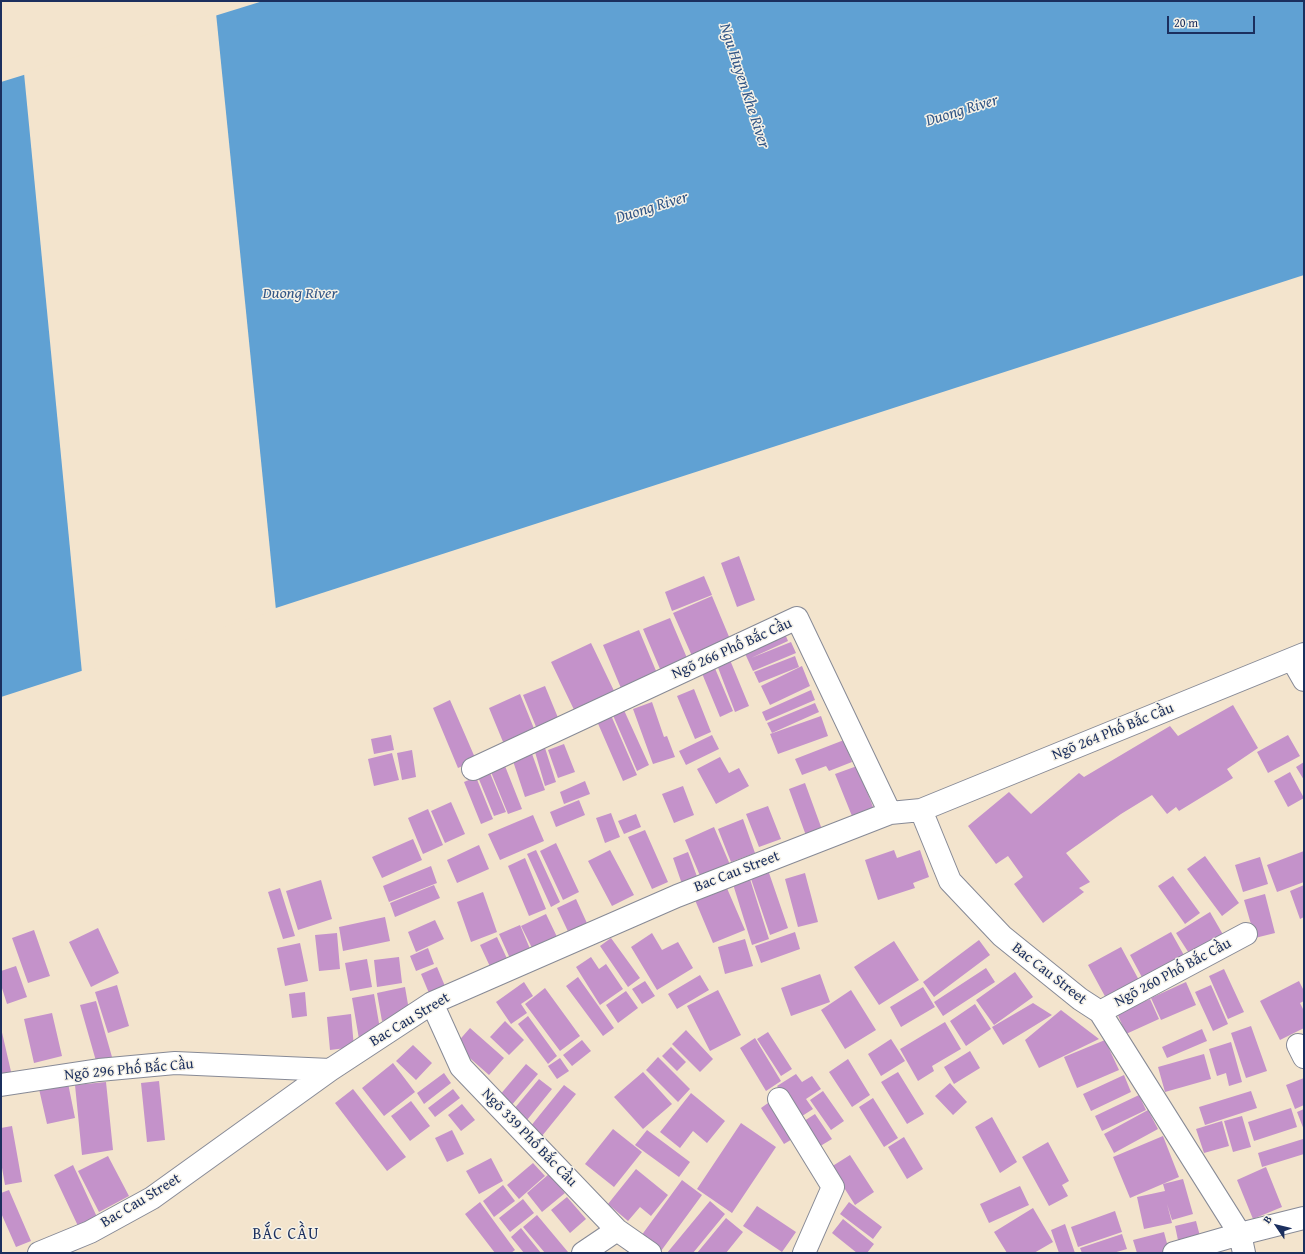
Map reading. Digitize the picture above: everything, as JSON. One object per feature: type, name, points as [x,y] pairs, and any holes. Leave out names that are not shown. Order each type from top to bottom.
[{"type":"street","name":"Ngõ 266 Phố Bắc Cầu","points":[[473,769],[796,618],[890,813]]},
{"type":"street","points":[[1298,657],[1304,680]]},
{"type":"street","name":"Ngõ 264 Phố Bắc Cầu","points":[[921,810],[1298,657]]},
{"type":"street","name":"Bac Cau Street","points":[[39,1253],[90,1232],[152,1198],[330,1070],[432,1003],[677,896],[890,813],[921,810],[950,881],[1002,936],[1080,1000],[1100,1012],[1242,1243]]},
{"type":"street","name":"Ngõ 260 Phố Bắc Cầu","points":[[1100,1012],[1246,934]]},
{"type":"street","name":"Ngõ 339 Phố Bắc Cầu","points":[[432,1003],[461,1067],[617,1230],[650,1253]]},
{"type":"street","name":"Ngõ 296 Phố Bắc Cầu","points":[[1,1085],[99,1070],[175,1063],[330,1070]]},
{"type":"street","points":[[779,1099],[833,1187],[804,1253]]},
{"type":"street","points":[[1174,1253],[1242,1243],[1304,1218]]},
{"type":"street","points":[[583,1253],[617,1230]]},
{"type":"water","name":"Duong River","points":[[263,1],[1304,1],[1304,275],[1,697],[1,82]]},
{"type":"pier","points":[[216,13],[276,610],[82,673],[24,73]]},
{"type":"building","points":[[739,556],[755,600],[737,607],[721,563]]},
{"type":"building","points":[[704,576],[712,595],[672,611],[665,592]]},
{"type":"building","points":[[712,596],[730,639],[692,656],[673,613]]},
{"type":"building","points":[[670,618],[690,665],[663,676],[643,629]]},
{"type":"building","points":[[783,629],[788,641],[751,658],[791,642],[796,653],[753,671],[742,647]]},
{"type":"building","points":[[639,630],[659,678],[623,693],[603,645]]},
{"type":"building","points":[[591,643],[617,697],[577,716],[551,662]]},
{"type":"building","points":[[795,656],[799,667],[759,683],[754,672]]},
{"type":"building","points":[[730,660],[749,706],[735,712],[717,665]]},
{"type":"building","points":[[714,666],[733,711],[720,717],[701,671]]},
{"type":"building","points":[[802,666],[810,686],[770,705],[761,686]]},
{"type":"building","points":[[545,686],[561,725],[539,734],[523,695]]},
{"type":"building","points":[[694,689],[711,732],[695,739],[677,696]]},
{"type":"building","points":[[811,690],[815,700],[766,721],[762,712]]},
{"type":"building","points":[[520,694],[537,736],[506,749],[489,708]]},
{"type":"building","points":[[450,700],[476,760],[458,768],[433,708]]},
{"type":"building","points":[[652,702],[664,737],[667,736],[675,757],[653,764],[633,709]]},
{"type":"building","points":[[815,703],[819,712],[772,733],[767,723]]},
{"type":"building","points":[[1233,705],[1258,748],[1227,769],[1233,778],[1179,811],[1176,807],[1167,814],[1152,795],[1121,814],[1066,853],[1090,882],[1079,888],[1084,892],[1043,923],[1014,884],[1023,877],[1008,856],[996,864],[968,826],[1009,792],[1031,814],[1079,773],[1084,777],[1170,726],[1178,736]]},
{"type":"building","points":[[623,708],[649,765],[637,771],[612,713]]},
{"type":"building","points":[[610,713],[637,775],[623,781],[596,719]]},
{"type":"building","points":[[821,716],[828,736],[778,754],[770,734]]},
{"type":"building","points":[[391,735],[394,750],[374,754],[371,739]]},
{"type":"building","points":[[712,735],[719,749],[686,765],[679,751]]},
{"type":"building","points":[[1288,735],[1300,756],[1268,773],[1257,752]]},
{"type":"building","points":[[844,740],[852,762],[829,771],[826,766],[802,775],[795,759]]},
{"type":"building","points":[[564,744],[575,772],[558,778],[548,750]]},
{"type":"building","points":[[545,748],[556,782],[545,786],[535,752]]},
{"type":"building","points":[[412,750],[416,777],[402,780],[397,753]]},
{"type":"building","points":[[531,751],[545,790],[525,797],[512,758]]},
{"type":"building","points":[[392,753],[399,780],[374,786],[368,759]]},
{"type":"building","points":[[720,757],[729,773],[739,768],[749,786],[716,804],[697,769]]},
{"type":"building","points":[[1304,762],[1304,780],[1296,767]]},
{"type":"building","points":[[505,766],[522,809],[508,814],[491,772]]},
{"type":"building","points":[[857,766],[875,812],[854,821],[835,774]]},
{"type":"building","points":[[1290,772],[1304,798],[1288,807],[1274,781]]},
{"type":"building","points":[[490,773],[506,812],[494,816],[478,777]]},
{"type":"building","points":[[476,777],[493,819],[481,824],[464,782]]},
{"type":"building","points":[[585,781],[590,794],[564,804],[560,792]]},
{"type":"building","points":[[805,783],[824,835],[808,841],[789,789]]},
{"type":"building","points":[[683,786],[694,815],[674,823],[662,794]]},
{"type":"building","points":[[579,800],[585,815],[556,827],[550,812]]},
{"type":"building","points":[[451,802],[465,834],[445,843],[431,811]]},
{"type":"building","points":[[768,806],[781,839],[759,847],[746,814]]},
{"type":"building","points":[[428,809],[443,845],[423,854],[408,818]]},
{"type":"building","points":[[611,813],[620,837],[605,843],[596,818]]},
{"type":"building","points":[[636,814],[641,827],[624,834],[618,821]]},
{"type":"building","points":[[533,815],[544,841],[500,860],[488,834]]},
{"type":"building","points":[[743,819],[755,853],[731,862],[718,829]]},
{"type":"building","points":[[714,827],[731,867],[703,883],[685,840]]},
{"type":"building","points":[[645,830],[668,882],[652,889],[628,837]]},
{"type":"building","points":[[413,839],[422,860],[382,878],[372,857]]},
{"type":"building","points":[[556,843],[579,892],[563,900],[540,851]]},
{"type":"building","points":[[479,845],[489,869],[457,883],[447,860]]},
{"type":"building","points":[[536,850],[560,902],[551,907],[527,854]]},
{"type":"building","points":[[610,850],[634,895],[612,906],[588,861]]},
{"type":"building","points":[[894,850],[897,858],[920,850],[929,877],[913,883],[915,888],[878,900],[865,860]]},
{"type":"building","points":[[1304,851],[1304,882],[1277,892],[1267,865]]},
{"type":"building","points":[[688,852],[699,882],[683,887],[673,858]]},
{"type":"building","points":[[1205,856],[1239,903],[1222,916],[1187,869]]},
{"type":"building","points":[[1260,857],[1268,884],[1243,892],[1235,865]]},
{"type":"building","points":[[525,858],[546,909],[529,916],[508,866]]},
{"type":"building","points":[[431,866],[437,883],[389,902],[383,886]]},
{"type":"building","points":[[768,870],[788,928],[770,935],[750,876]]},
{"type":"building","points":[[805,873],[818,922],[798,927],[785,879]]},
{"type":"building","points":[[749,876],[769,939],[752,945],[732,881]]},
{"type":"building","points":[[1173,876],[1200,913],[1185,924],[1158,886]]},
{"type":"building","points":[[321,880],[332,919],[298,930],[286,891]]},
{"type":"building","points":[[434,885],[440,898],[395,917],[390,903]]},
{"type":"building","points":[[1304,885],[1304,917],[1300,919],[1290,891]]},
{"type":"building","points":[[726,886],[745,930],[713,943],[695,900]]},
{"type":"building","points":[[280,888],[295,936],[283,939],[268,892]]},
{"type":"building","points":[[483,892],[497,932],[471,942],[457,902]]},
{"type":"building","points":[[1265,894],[1275,933],[1255,938],[1244,900]]},
{"type":"building","points":[[576,899],[591,932],[572,940],[557,908]]},
{"type":"building","points":[[1210,912],[1225,938],[1192,958],[1176,933]]},
{"type":"building","points":[[546,914],[560,943],[535,954],[521,926]]},
{"type":"building","points":[[385,917],[390,941],[343,951],[339,927]]},
{"type":"building","points":[[435,920],[444,939],[416,952],[408,932]]},
{"type":"building","points":[[520,925],[533,956],[513,965],[499,934]]},
{"type":"building","points":[[98,928],[119,973],[91,987],[69,942]]},
{"type":"building","points":[[34,930],[50,976],[28,983],[12,938]]},
{"type":"building","points":[[795,932],[800,949],[761,963],[755,946]]},
{"type":"building","points":[[1171,932],[1185,957],[1144,981],[1130,955]]},
{"type":"building","points":[[337,933],[340,969],[319,971],[315,935]]},
{"type":"building","points":[[652,933],[662,950],[678,942],[693,968],[657,990],[631,947]]},
{"type":"building","points":[[497,937],[510,965],[493,973],[480,945]]},
{"type":"building","points":[[611,938],[640,978],[628,987],[600,946]]},
{"type":"building","points":[[745,939],[753,966],[725,974],[718,947]]},
{"type":"building","points":[[979,940],[990,955],[934,997],[923,982]]},
{"type":"building","points":[[894,941],[919,980],[879,1005],[854,967]]},
{"type":"building","points":[[300,943],[308,981],[285,986],[277,948]]},
{"type":"building","points":[[1121,947],[1140,982],[1107,1000],[1088,965]]},
{"type":"building","points":[[428,948],[434,964],[416,971],[410,956]]},
{"type":"building","points":[[399,957],[402,983],[377,987],[374,960]]},
{"type":"building","points":[[591,957],[599,969],[606,964],[623,989],[600,1005],[576,967]]},
{"type":"building","points":[[367,959],[372,987],[350,991],[345,963]]},
{"type":"building","points":[[16,966],[27,997],[7,1004],[1,985],[1,971]]},
{"type":"building","points":[[437,967],[447,991],[431,998],[421,974]]},
{"type":"building","points":[[986,968],[995,982],[943,1016],[934,1002]]},
{"type":"building","points":[[1224,969],[1244,1012],[1228,1019],[1209,976]]},
{"type":"building","points":[[1015,972],[1033,997],[994,1025],[976,1000]]},
{"type":"building","points":[[820,974],[830,1002],[791,1016],[781,988]]},
{"type":"building","points":[[700,975],[709,990],[677,1009],[668,994]]},
{"type":"building","points":[[578,977],[614,1028],[603,1036],[566,986]]},
{"type":"building","points":[[645,981],[655,996],[642,1004],[632,989]]},
{"type":"building","points":[[1299,981],[1304,991],[1304,1001],[1300,1003],[1304,1011],[1304,1028],[1280,1040],[1260,1001]]},
{"type":"building","points":[[524,982],[533,996],[521,1004],[527,1013],[511,1024],[496,1002]]},
{"type":"building","points":[[1186,982],[1196,1005],[1161,1020],[1151,998]]},
{"type":"building","points":[[117,985],[129,1026],[108,1033],[95,992]]},
{"type":"building","points":[[1211,985],[1228,1024],[1213,1031],[1195,992]]},
{"type":"building","points":[[405,987],[410,1016],[382,1021],[377,993]]},
{"type":"building","points":[[923,987],[935,1007],[901,1027],[890,1007]]},
{"type":"building","points":[[545,988],[580,1036],[560,1051],[525,1004]]},
{"type":"building","points":[[718,990],[741,1035],[710,1051],[687,1006]]},
{"type":"building","points":[[851,990],[876,1030],[845,1049],[821,1010]]},
{"type":"building","points":[[626,991],[638,1008],[618,1023],[606,1005]]},
{"type":"building","points":[[305,992],[307,1016],[292,1018],[289,994]]},
{"type":"building","points":[[374,994],[381,1035],[359,1039],[352,998]]},
{"type":"building","points":[[1150,999],[1159,1019],[1126,1034],[1117,1013]]},
{"type":"building","points":[[96,1001],[112,1057],[96,1061],[80,1005]]},
{"type":"building","points":[[1033,1003],[1052,1015],[1003,1045],[992,1027]]},
{"type":"building","points":[[975,1004],[991,1029],[966,1046],[950,1021]]},
{"type":"building","points":[[1061,1010],[1099,1039],[1039,1068],[1025,1040]]},
{"type":"building","points":[[52,1013],[62,1056],[34,1063],[24,1019]]},
{"type":"building","points":[[351,1014],[354,1047],[330,1050],[327,1017]]},
{"type":"building","points":[[528,1016],[557,1056],[548,1064],[518,1024]]},
{"type":"building","points":[[505,1021],[524,1040],[509,1055],[490,1037]]},
{"type":"building","points":[[945,1022],[961,1049],[932,1066],[934,1071],[918,1081],[900,1049]]},
{"type":"building","points":[[1251,1026],[1267,1071],[1246,1078],[1231,1033]]},
{"type":"building","points":[[1,1028],[12,1076],[1,1078]]},
{"type":"building","points":[[470,1028],[504,1058],[489,1075],[455,1045]]},
{"type":"building","points":[[1202,1029],[1207,1041],[1167,1058],[1162,1047]]},
{"type":"building","points":[[686,1030],[713,1059],[700,1072],[672,1044]]},
{"type":"building","points":[[768,1032],[792,1069],[781,1076],[757,1039]]},
{"type":"building","points":[[755,1038],[781,1081],[766,1091],[740,1048]]},
{"type":"building","points":[[891,1039],[905,1061],[881,1076],[868,1054]]},
{"type":"building","points":[[582,1040],[591,1051],[572,1066],[563,1055]]},
{"type":"building","points":[[1105,1040],[1119,1070],[1077,1088],[1064,1057]]},
{"type":"building","points":[[1231,1042],[1242,1082],[1229,1086],[1226,1073],[1217,1076],[1209,1049]]},
{"type":"building","points":[[413,1045],[432,1063],[416,1080],[396,1061]]},
{"type":"building","points":[[671,1047],[686,1062],[677,1071],[662,1056]]},
{"type":"building","points":[[970,1051],[980,1068],[954,1084],[944,1067]]},
{"type":"building","points":[[1204,1054],[1211,1079],[1165,1092],[1158,1067]]},
{"type":"building","points":[[658,1057],[690,1089],[678,1102],[646,1070]]},
{"type":"building","points":[[560,1058],[569,1071],[557,1079],[548,1066]]},
{"type":"building","points":[[848,1059],[870,1095],[852,1107],[829,1072]]},
{"type":"building","points":[[393,1063],[415,1092],[384,1116],[362,1088]]},
{"type":"building","points":[[526,1064],[538,1074],[511,1106],[499,1096]]},
{"type":"building","points":[[643,1072],[672,1104],[643,1129],[614,1097]]},
{"type":"building","points":[[898,1072],[924,1114],[907,1124],[881,1082]]},
{"type":"building","points":[[444,1073],[451,1083],[424,1104],[417,1093]]},
{"type":"building","points":[[796,1074],[802,1082],[812,1076],[821,1089],[806,1099],[813,1109],[799,1118],[777,1086]]},
{"type":"building","points":[[1124,1075],[1131,1092],[1091,1111],[1083,1094]]},
{"type":"building","points":[[1304,1078],[1304,1105],[1295,1109],[1286,1085]]},
{"type":"building","points":[[539,1079],[552,1089],[527,1120],[514,1109]]},
{"type":"building","points":[[159,1081],[165,1140],[147,1142],[141,1083]]},
{"type":"building","points":[[106,1082],[113,1150],[82,1155],[75,1085]]},
{"type":"building","points":[[68,1083],[75,1118],[47,1124],[39,1089]]},
{"type":"building","points":[[950,1083],[967,1102],[953,1115],[935,1096]]},
{"type":"building","points":[[564,1085],[576,1094],[542,1136],[530,1127]]},
{"type":"building","points":[[353,1089],[406,1157],[387,1171],[335,1103]]},
{"type":"building","points":[[453,1089],[460,1098],[435,1117],[428,1108]]},
{"type":"building","points":[[823,1091],[844,1121],[831,1130],[810,1100]]},
{"type":"building","points":[[1251,1091],[1257,1108],[1205,1125],[1199,1107]]},
{"type":"building","points":[[691,1093],[725,1121],[707,1143],[693,1131],[680,1148],[660,1132]]},
{"type":"building","points":[[1139,1095],[1146,1110],[1102,1131],[1095,1116]]},
{"type":"building","points":[[775,1098],[799,1135],[784,1144],[761,1108]]},
{"type":"building","points":[[873,1098],[898,1138],[884,1147],[859,1107]]},
{"type":"building","points":[[411,1101],[430,1126],[410,1141],[391,1116]]},
{"type":"building","points":[[462,1104],[475,1120],[461,1131],[448,1115]]},
{"type":"building","points":[[1291,1108],[1297,1127],[1254,1141],[1248,1122]]},
{"type":"building","points":[[1304,1109],[1304,1130],[1297,1112]]},
{"type":"building","points":[[1148,1110],[1158,1129],[1114,1153],[1104,1134]]},
{"type":"building","points":[[815,1114],[832,1139],[817,1148],[801,1123]]},
{"type":"building","points":[[1242,1116],[1251,1147],[1233,1152],[1224,1121]]},
{"type":"building","points":[[992,1117],[1017,1162],[1000,1173],[975,1127]]},
{"type":"building","points":[[1222,1121],[1229,1146],[1204,1153],[1196,1129]]},
{"type":"building","points":[[741,1123],[776,1147],[732,1213],[697,1189]]},
{"type":"building","points":[[12,1126],[22,1182],[5,1185],[1,1162],[1,1128]]},
{"type":"building","points":[[613,1129],[642,1152],[614,1187],[585,1164]]},
{"type":"building","points":[[452,1130],[464,1154],[447,1162],[435,1138]]},
{"type":"building","points":[[647,1130],[690,1162],[679,1177],[635,1145]]},
{"type":"building","points":[[1163,1136],[1179,1177],[1130,1198],[1113,1157]]},
{"type":"building","points":[[904,1137],[923,1169],[907,1179],[888,1147]]},
{"type":"building","points":[[1303,1139],[1304,1154],[1262,1167],[1258,1153]]},
{"type":"building","points":[[1048,1142],[1069,1181],[1062,1185],[1068,1196],[1049,1206],[1022,1157]]},
{"type":"building","points":[[850,1155],[874,1192],[855,1205],[831,1167]]},
{"type":"building","points":[[108,1156],[129,1196],[99,1212],[78,1171]]},
{"type":"building","points":[[491,1158],[503,1181],[479,1194],[466,1171]]},
{"type":"building","points":[[533,1163],[545,1176],[519,1199],[507,1185]]},
{"type":"building","points":[[73,1165],[97,1217],[78,1226],[54,1175]]},
{"type":"building","points":[[1266,1167],[1282,1207],[1253,1219],[1237,1180]]},
{"type":"building","points":[[636,1169],[668,1195],[651,1216],[640,1207],[628,1221],[608,1204]]},
{"type":"building","points":[[549,1174],[565,1193],[542,1212],[527,1193]]},
{"type":"building","points":[[1183,1179],[1193,1214],[1172,1220],[1167,1204],[1172,1223],[1144,1229],[1137,1197],[1165,1191],[1163,1184]]},
{"type":"building","points":[[682,1180],[702,1195],[661,1251],[641,1236]]},
{"type":"building","points":[[503,1185],[515,1201],[494,1217],[483,1201]]},
{"type":"building","points":[[1020,1186],[1029,1205],[989,1223],[980,1204]]},
{"type":"building","points":[[9,1190],[31,1241],[16,1247],[1,1213],[1,1193]]},
{"type":"building","points":[[567,1197],[586,1219],[570,1233],[551,1210]]},
{"type":"building","points":[[523,1199],[534,1213],[510,1232],[499,1218]]},
{"type":"building","points":[[710,1201],[725,1214],[693,1253],[667,1253]]},
{"type":"building","points":[[480,1202],[515,1250],[511,1253],[495,1253],[465,1214]]},
{"type":"building","points":[[849,1202],[882,1227],[873,1239],[840,1214]]},
{"type":"building","points":[[757,1206],[796,1232],[782,1252],[743,1226]]},
{"type":"building","points":[[1033,1208],[1053,1242],[1034,1253],[1007,1253],[994,1232]]},
{"type":"building","points":[[1115,1211],[1122,1232],[1078,1247],[1071,1227]]},
{"type":"building","points":[[537,1215],[568,1252],[545,1253],[523,1227]]},
{"type":"building","points":[[726,1218],[743,1232],[726,1253],[697,1253]]},
{"type":"building","points":[[843,1219],[874,1244],[867,1253],[857,1253],[832,1233]]},
{"type":"building","points":[[1196,1221],[1201,1240],[1179,1245],[1175,1226]]},
{"type":"building","points":[[1065,1224],[1075,1253],[1059,1253],[1051,1230]]},
{"type":"building","points":[[521,1228],[541,1253],[524,1253],[511,1237]]},
{"type":"building","points":[[1164,1232],[1169,1251],[1162,1253],[1137,1253],[1133,1240]]},
{"type":"building","points":[[1122,1234],[1127,1249],[1113,1253],[1082,1253],[1080,1248]]},
{"type":"district","name":"BẮC CẦU","points":[[286,1235]]},
{"type":"water label","name":"Ngu Huyen Khe River","points":[[744,86]]}]
